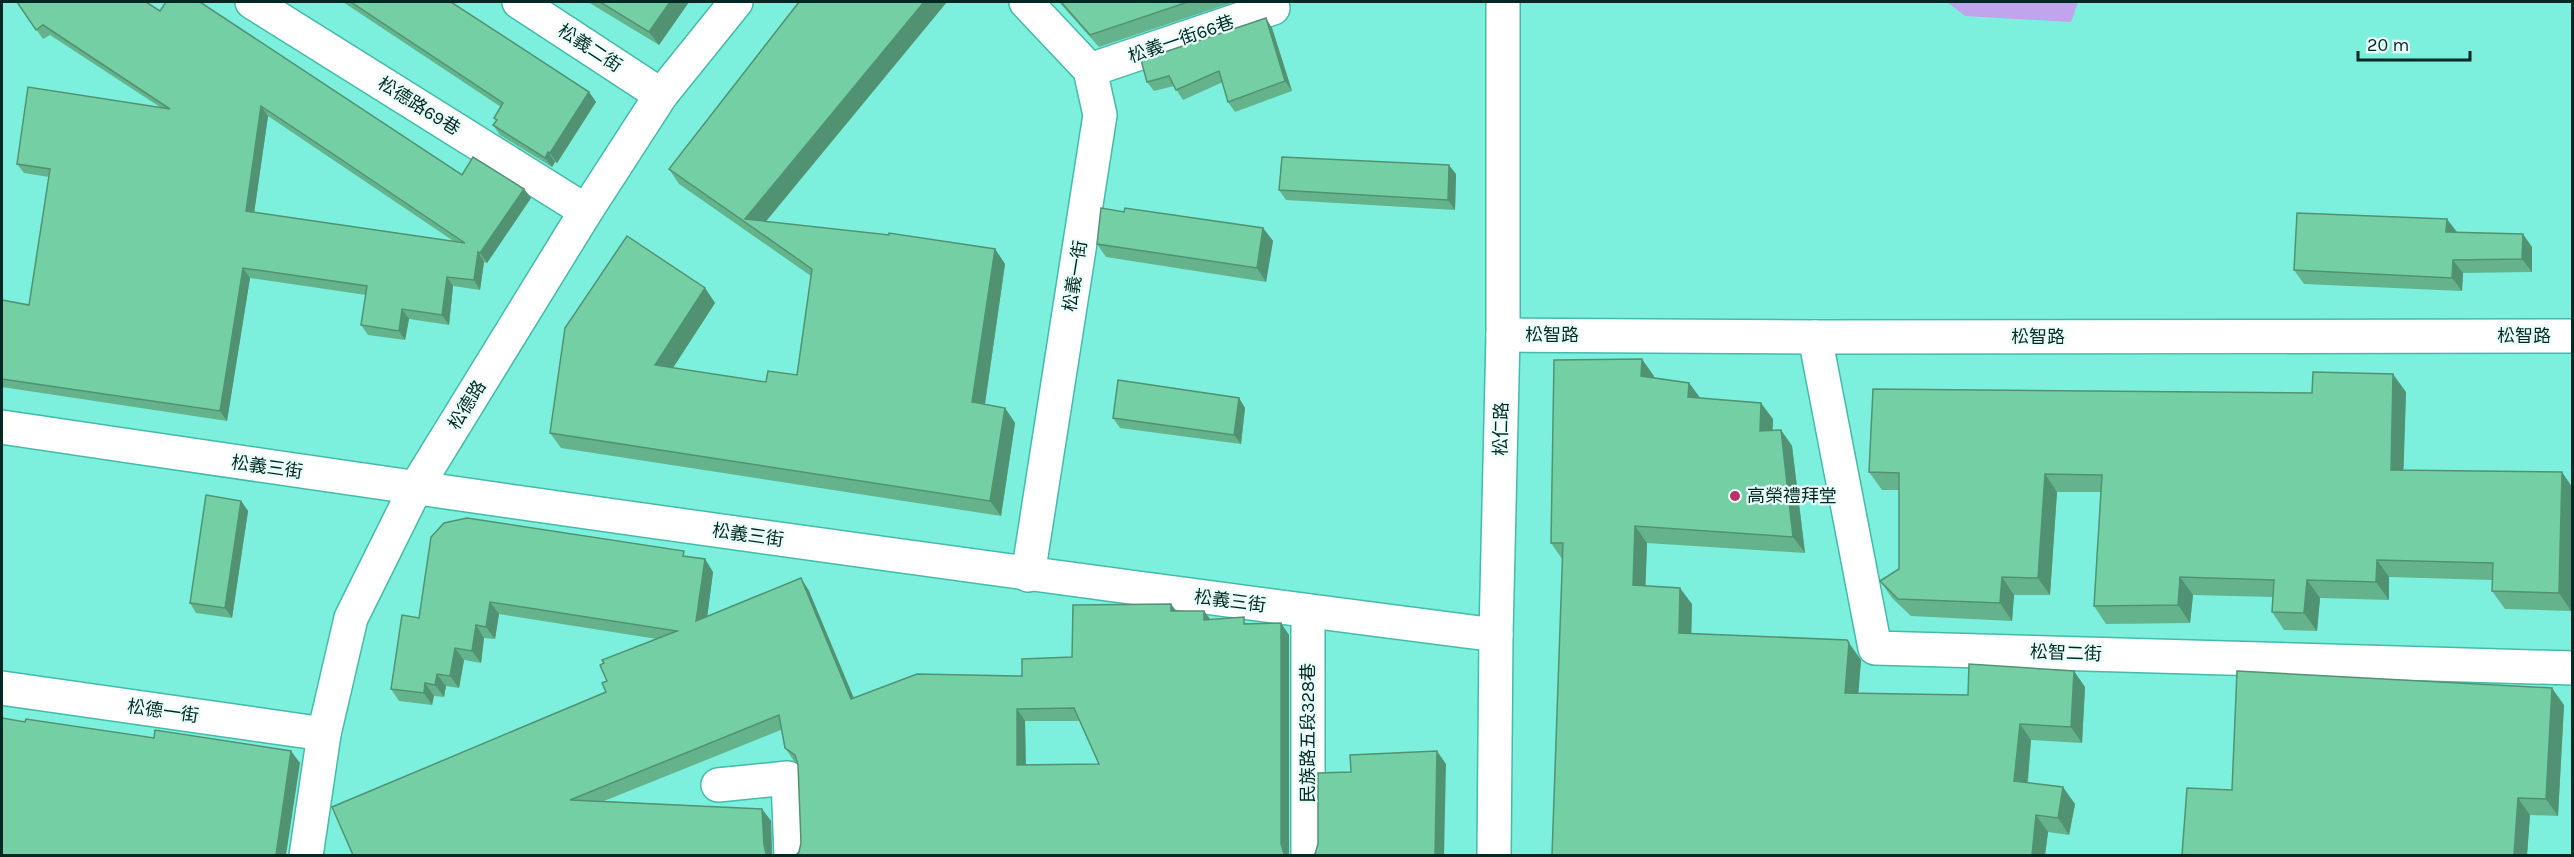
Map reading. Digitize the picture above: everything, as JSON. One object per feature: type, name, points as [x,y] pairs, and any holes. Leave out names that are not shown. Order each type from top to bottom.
[{"type":"street","name":"松德路69巷","points":[[252,2],[586,211]]},
{"type":"street","name":"松義二街","points":[[519,2],[661,95]]},
{"type":"street","name":"松德路","points":[[306,855],[324,734],[351,618],[415,489],[586,211],[661,95],[736,2]]},
{"type":"street","points":[[1026,2],[1090,70]]},
{"type":"street","name":"松仁路","points":[[1494,855],[1496,635],[1503,335],[1503,2]]},
{"type":"street","name":"松義一街66巷","points":[[1090,70],[1273,8]]},
{"type":"street","name":"松義一街","points":[[1028,574],[1100,115],[1090,70]]},
{"type":"street","name":"松智路","points":[[1503,335],[2572,336]]},
{"type":"street","name":"松智二街","points":[[1815,337],[1875,648],[2572,668]]},
{"type":"street","name":"松義三街","points":[[2,428],[415,489],[1028,574],[1496,635]]},
{"type":"street","name":"民族路五段328巷","points":[[1308,611],[1308,855]]},
{"type":"street","name":"松德一街","points":[[2,688],[324,734]]},
{"type":"street","points":[[718,785],[788,778],[791,855]]},
{"type":"shaded area","points":[[1947,2],[2078,2],[2071,22],[1965,16]]},
{"type":"building","points":[[17,2],[146,2],[160,11],[166,2],[200,2],[462,175],[473,157],[524,189],[480,253],[478,252],[474,280],[447,277],[442,315],[402,309],[399,331],[361,325],[367,286],[243,268],[220,411],[2,379],[2,300],[29,305],[50,169],[17,164],[28,87],[170,109],[43,25],[36,30]],"holes":[[[261,106],[465,243],[246,211]]]},
{"type":"building","points":[[351,2],[451,2],[589,92],[545,158],[493,125],[497,120],[494,118],[503,103]]},
{"type":"building","points":[[600,2],[670,2],[649,32]]},
{"type":"building","points":[[799,2],[924,2],[745,219],[889,235],[889,233],[995,249],[972,402],[1005,408],[990,501],[550,433],[565,328],[627,236],[705,288],[655,365],[766,382],[768,371],[797,375],[812,269],[669,169]]},
{"type":"building","points":[[1061,2],[1188,2],[1090,35]]},
{"type":"building","points":[[1266,18],[1285,81],[1228,102],[1219,71],[1176,90],[1169,76],[1147,82],[1141,60]]},
{"type":"building","points":[[1282,157],[1449,165],[1448,200],[1279,190]]},
{"type":"building","points":[[1101,208],[1124,212],[1125,208],[1263,228],[1257,268],[1097,244]]},
{"type":"building","points":[[2297,213],[2447,219],[2446,232],[2523,234],[2522,259],[2453,260],[2452,278],[2294,270]]},
{"type":"building","points":[[1642,359],[1641,376],[1689,383],[1688,397],[1761,403],[1760,431],[1781,430],[1793,537],[1635,526],[1633,585],[1680,588],[1679,633],[1847,640],[1849,643],[1845,693],[1968,695],[1969,664],[2074,671],[2071,727],[2020,724],[2014,781],[2063,787],[2058,818],[2036,815],[2032,855],[1552,855],[1563,543],[1551,543],[1554,360]]},
{"type":"building","points":[[2313,372],[2393,374],[2391,470],[2562,472],[2559,593],[2492,591],[2493,563],[2377,560],[2376,582],[2307,580],[2304,613],[2272,612],[2274,580],[2180,577],[2178,605],[2094,606],[2102,475],[2045,474],[2038,578],[2002,577],[2000,603],[1898,599],[1880,581],[1899,569],[1899,473],[1869,472],[1873,389],[2312,393]]},
{"type":"building","points":[[1118,380],[1239,398],[1234,435],[1113,418]]},
{"type":"building","points":[[206,495],[241,501],[225,608],[190,603]]},
{"type":"building","points":[[467,518],[684,551],[683,556],[705,559],[696,621],[801,578],[851,699],[917,674],[1022,676],[1022,659],[1072,657],[1073,605],[1171,604],[1171,611],[1204,611],[1204,620],[1244,617],[1244,624],[1281,623],[1281,844],[1286,855],[796,855],[801,843],[798,765],[795,755],[785,748],[779,715],[570,800],[762,809],[764,845],[769,855],[353,855],[332,807],[606,692],[602,683],[607,681],[600,665],[604,663],[602,660],[677,631],[490,602],[486,627],[476,625],[472,651],[455,648],[450,676],[437,674],[435,685],[425,683],[424,693],[391,689],[402,615],[419,618],[431,537],[444,523]],"holes":[[[1074,708],[1099,764],[1017,765],[1017,709]]]},
{"type":"building","points":[[2237,671],[2552,688],[2546,799],[2518,798],[2514,855],[2182,855],[2187,788],[2232,790]]},
{"type":"building","points":[[2,718],[25,722],[26,719],[154,738],[155,730],[291,751],[276,855],[2,855]]},
{"type":"building","points":[[1437,751],[1435,855],[1313,855],[1318,844],[1318,773],[1351,772],[1350,755]]},
{"type":"place","name":"高榮禮拜堂","points":[[1735,496]]}]
